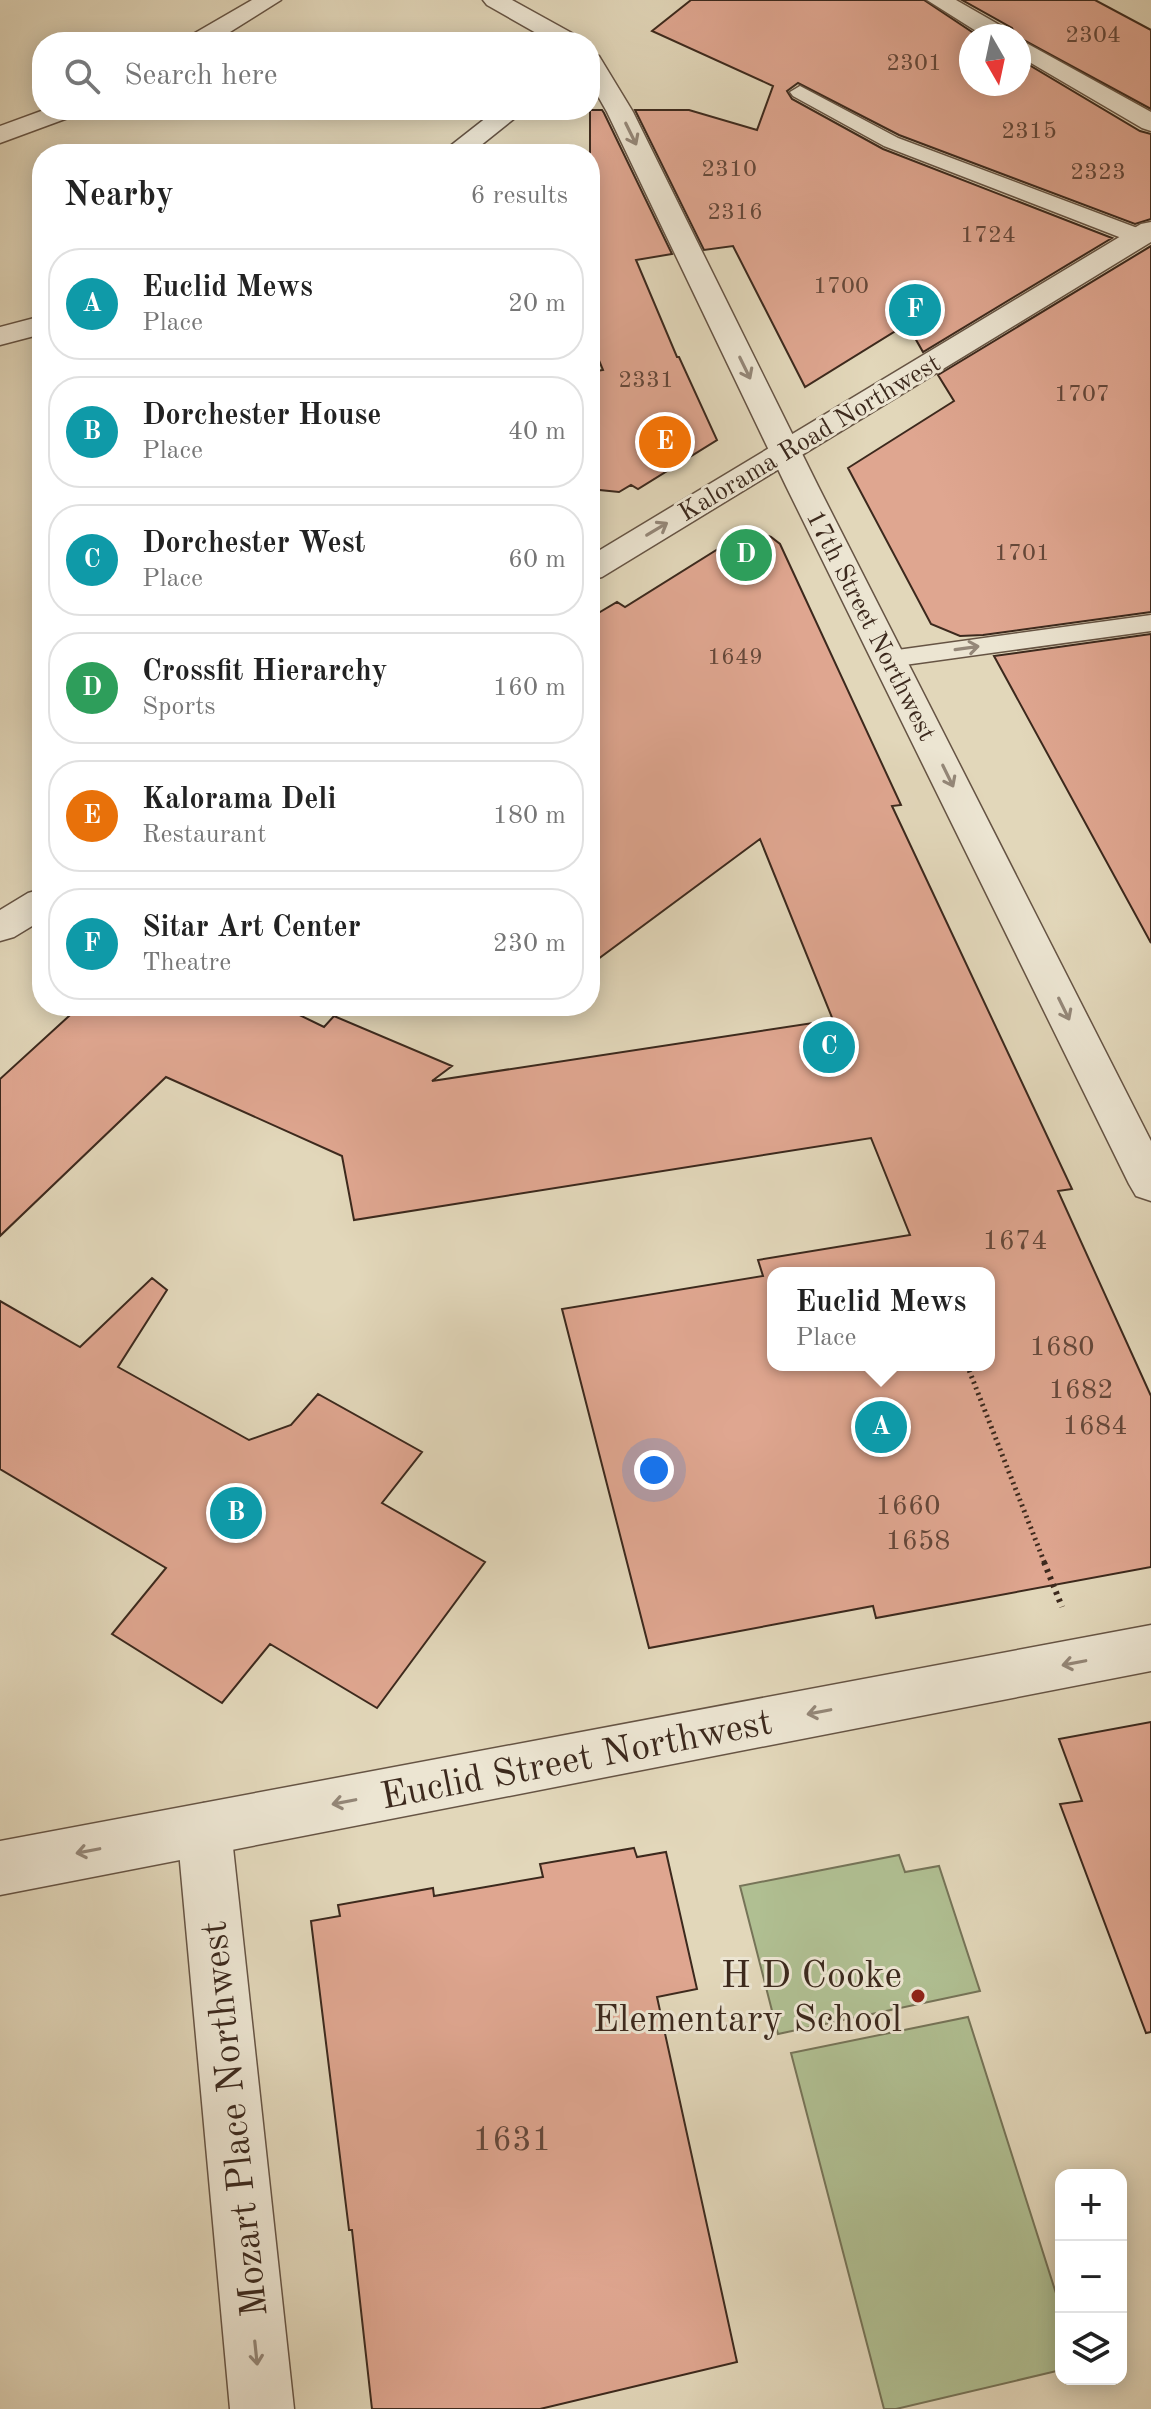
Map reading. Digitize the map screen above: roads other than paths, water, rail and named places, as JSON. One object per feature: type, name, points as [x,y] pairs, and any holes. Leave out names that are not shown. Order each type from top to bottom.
[{"type":"street","points":[[214,32],[269,0]]},
{"type":"street","points":[[495,0],[552,32]]},
{"type":"street","points":[[939,0],[980,24]]},
{"type":"street","points":[[1031,53],[1151,123]]},
{"type":"street","name":"17th Street Northwest","points":[[600,79],[627,125],[785,452],[1151,1182]]},
{"type":"street","points":[[0,135],[40,120]]},
{"type":"street","points":[[466,144],[499,120]]},
{"type":"street","name":"Kalorama Road Northwest","points":[[600,564],[1145,234]]},
{"type":"street","points":[[0,336],[32,328]]},
{"type":"street","points":[[0,928],[32,908]]},
{"type":"street","name":"Euclid Street Northwest","points":[[0,1868],[1151,1648]]},
{"type":"street","name":"Mozart Place Northwest","points":[[204,1829],[262,2409]]},
{"type":"lane","points":[[800,92],[891,142],[1145,234]]},
{"type":"lane","points":[[890,659],[1151,623]]},
{"type":"place","name":"Sitar Art Center","points":[[915,310]]},
{"type":"place","name":"Kalorama Deli","points":[[665,442]]},
{"type":"place","name":"Crossfit Hierarchy","points":[[746,555]]},
{"type":"place","name":"Dorchester West","points":[[829,1047]]},
{"type":"place","name":"Euclid Mews","points":[[881,1427]]},
{"type":"place","name":"Dorchester House","points":[[236,1513]]},
{"type":"place","name":"H D Cooke Elementary School","points":[[918,1996]]}]
